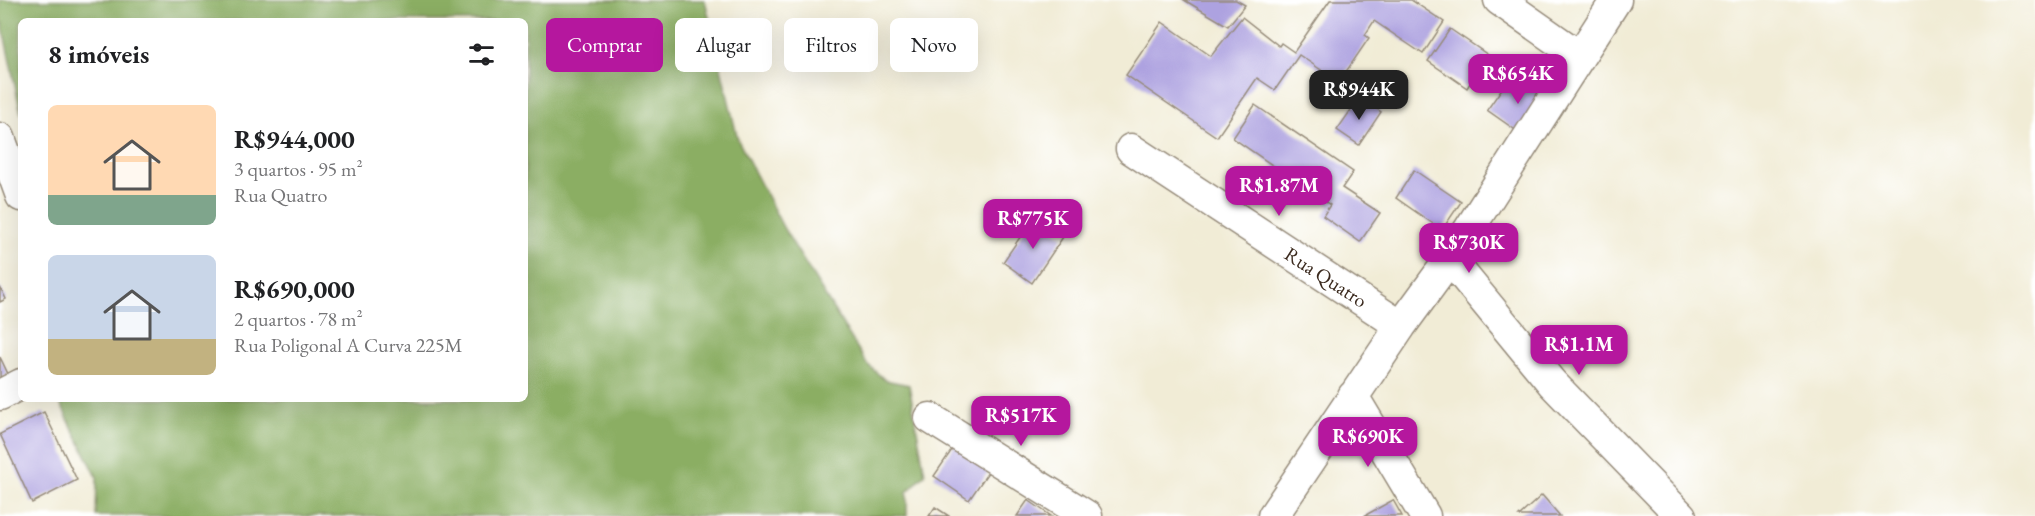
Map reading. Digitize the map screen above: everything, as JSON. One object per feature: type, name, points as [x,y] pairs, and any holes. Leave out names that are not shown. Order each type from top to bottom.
[{"type":"street","points":[[1499,0],[1579,56]]},
{"type":"street","points":[[1273,516],[1401,326],[1450,259],[1616,0]]},
{"type":"street","points":[[0,138],[18,188]]},
{"type":"street","name":"Rua Quatro","points":[[1131,149],[1401,326]]},
{"type":"street","points":[[1450,259],[1552,383],[1682,516]]},
{"type":"street","points":[[0,395],[18,386]]},
{"type":"street","points":[[1353,396],[1425,516]]},
{"type":"street","points":[[930,418],[1087,516]]},
{"type":"green space","points":[[0,0],[705,0],[709,18],[675,18],[675,72],[722,72],[738,140],[784,229],[867,364],[885,380],[909,385],[925,474],[907,492],[907,516],[96,516],[97,477],[60,402],[528,402],[528,18],[18,18],[18,100],[0,14]]},
{"type":"building","points":[[1184,0],[1236,0],[1245,5],[1228,26]]},
{"type":"building","points":[[1330,0],[1411,0],[1444,22],[1423,54],[1374,21],[1365,35],[1369,38],[1339,82],[1299,55],[1275,90],[1257,78],[1217,137],[1126,75],[1162,22],[1211,56],[1242,17],[1279,46],[1281,43],[1294,52]]},
{"type":"building","points":[[1450,29],[1488,55],[1467,88],[1428,61]]},
{"type":"building","points":[[1512,74],[1548,100],[1524,136],[1487,110]]},
{"type":"building","points":[[1360,97],[1381,112],[1359,145],[1337,130]]},
{"type":"building","points":[[1255,105],[1353,172],[1342,188],[1380,213],[1360,242],[1323,216],[1330,205],[1233,138]]},
{"type":"building","points":[[1414,170],[1461,202],[1442,230],[1396,198]]},
{"type":"building","points":[[1034,217],[1063,237],[1032,283],[1003,262]]},
{"type":"building","points":[[0,287],[6,299],[0,302]]},
{"type":"building","points":[[0,357],[8,374],[0,378]]},
{"type":"building","points":[[44,412],[77,480],[32,503],[0,434]]},
{"type":"building","points":[[958,441],[993,465],[969,500],[934,476]]},
{"type":"building","points":[[1542,495],[1560,516],[1519,516]]},
{"type":"building","points":[[1028,500],[1051,516],[1017,516]]},
{"type":"building","points":[[1393,500],[1402,516],[1364,516]]},
{"type":"building","points":[[935,507],[949,516],[929,516]]}]
